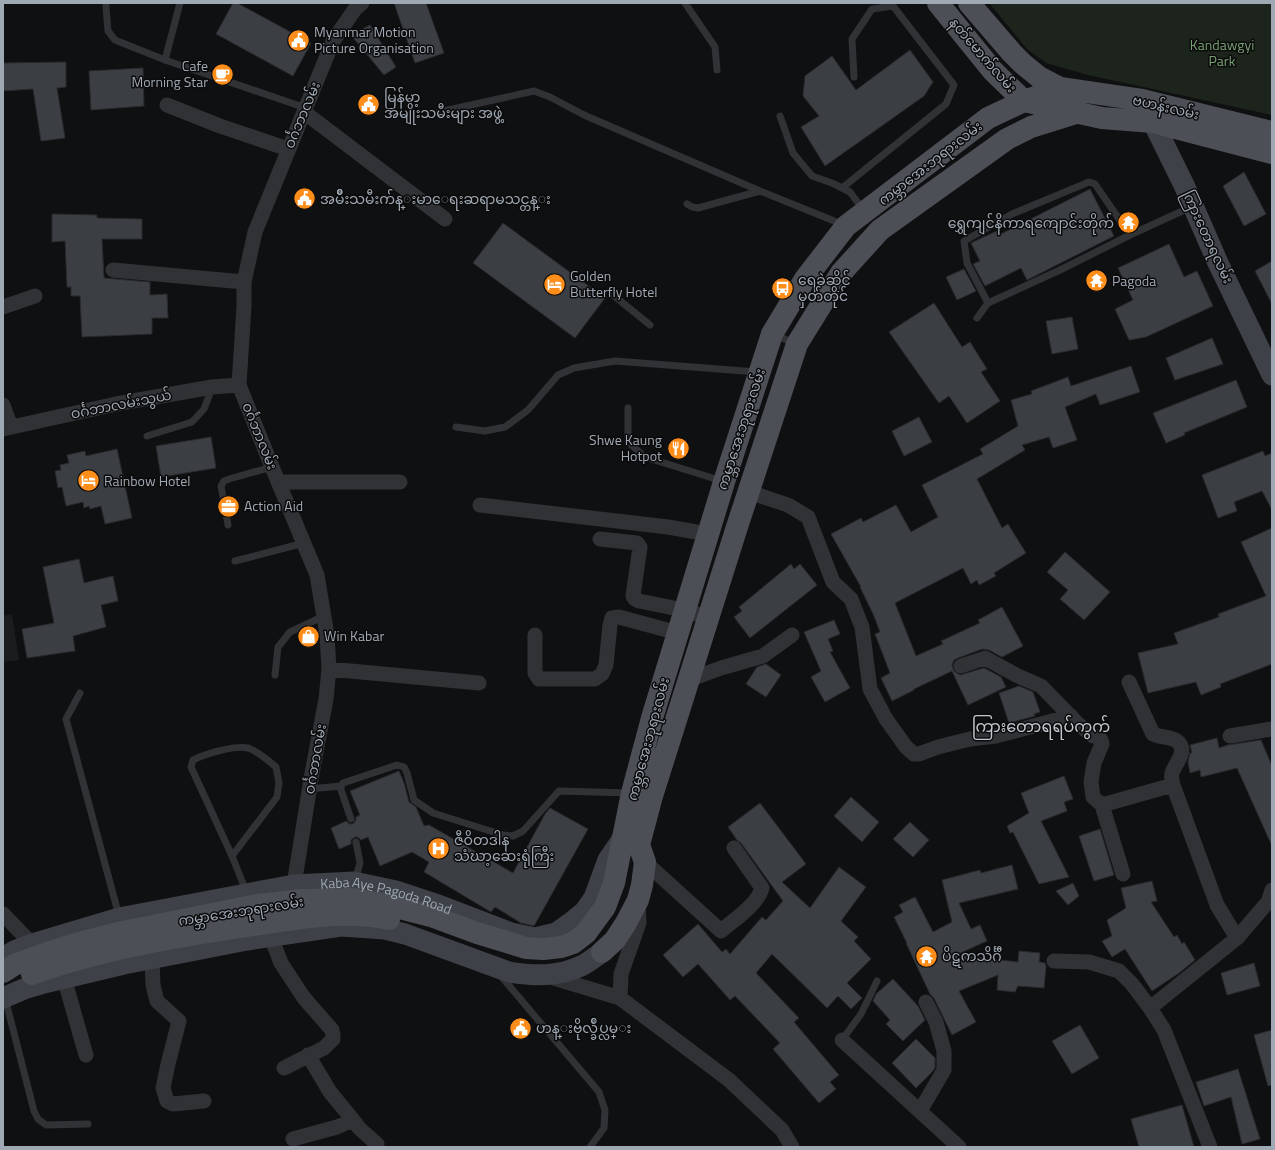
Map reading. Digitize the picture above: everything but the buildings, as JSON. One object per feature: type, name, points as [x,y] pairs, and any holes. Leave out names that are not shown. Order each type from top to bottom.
[{"type":"main road","name":"နတ်မောက်လမ်း","points":[[938,3],[993,71],[1024,101],[1079,112]]},
{"type":"main road","name":"နတ်မောက်လမ်း","points":[[969,3],[1012,53],[1039,77],[1060,88]]},
{"type":"main road","points":[[1008,139],[1024,101],[1012,53]]},
{"type":"main road","points":[[988,118],[995,96],[993,71]]},
{"type":"main road","name":"ဗဟန်းလမ်း","points":[[1060,88],[1142,100],[1272,132]]},
{"type":"main road","name":"ကမ္ဘာအေးဘုရားလမ်း","points":[[602,952],[615,940],[638,900],[642,885],[636,848],[632,793],[652,718],[684,610],[772,334],[805,279],[846,226],[988,118],[1024,101],[1060,88]]},
{"type":"main road","name":"ကြားတောရလမ်း","points":[[1142,100],[1272,375]]},
{"type":"main road","name":"ဗဟန်းလမ်း","points":[[1079,112],[1102,118],[1153,122],[1272,153]]},
{"type":"main road","name":"ကမ္ဘာအေးဘုရားလမ်း","points":[[3,993],[18,978],[78,959],[122,948],[187,935],[327,916],[369,915],[388,919],[456,938],[483,950],[523,960],[541,962],[556,961],[578,954],[593,945],[608,929],[621,908],[630,885],[636,848],[652,796],[797,344],[841,273],[880,230],[1008,139],[1031,127],[1079,112]]},
{"type":"main road","name":"ကမ္ဘာအေးဘုရားလမ်း","points":[[3,972],[14,965],[79,942],[123,932],[257,905],[338,899],[360,900],[431,916],[477,933],[526,948],[543,949],[561,947],[573,943],[586,933],[596,922],[605,907],[614,883],[636,848]]},
{"type":"main road","name":"Kaba Aye Pagoda Road","points":[[3,958],[14,951],[32,944],[119,918],[294,885],[354,882],[396,890],[511,933],[535,938],[556,933],[584,912],[594,898],[608,860],[636,848]]},
{"type":"main road","points":[[3,993],[152,958],[341,926],[385,928],[424,940],[510,972],[527,975],[562,973],[582,966],[602,952]]},
{"type":"street","name":"ဝင်္ဂဘာလမ်း","points":[[294,885],[309,789],[326,699],[329,669],[327,635],[317,575],[239,385],[244,282],[255,232],[333,41],[362,3]]},
{"type":"street","points":[[167,105],[220,126],[288,149]]},
{"type":"street","points":[[305,110],[445,218]]},
{"type":"street","points":[[113,270],[244,282]]},
{"type":"street","points":[[3,307],[35,296]]},
{"type":"street","name":"ဝင်္ဂဘာလမ်းသွယ်","points":[[7,428],[116,404],[212,387],[239,385]]},
{"type":"street","points":[[3,406],[7,428]]},
{"type":"street","points":[[279,482],[400,482]]},
{"type":"street","points":[[749,492],[788,505],[808,517],[833,582],[851,599],[862,627],[870,689],[886,719],[906,747],[914,754],[919,754],[938,747],[970,739],[996,736],[1070,716]]},
{"type":"street","points":[[480,505],[668,527],[708,534]]},
{"type":"street","points":[[600,538],[637,543],[640,547],[633,596],[635,599],[638,601],[684,610],[709,618]]},
{"type":"street","points":[[535,635],[536,674],[539,679],[595,679],[602,674],[606,665],[610,624],[612,618],[619,617],[678,633]]},
{"type":"street","points":[[688,680],[721,668],[763,656],[792,635]]},
{"type":"street","points":[[961,666],[982,658],[988,658],[1016,675],[1040,686],[1077,723],[1101,740],[1102,744],[1094,763],[1091,782],[1093,797],[1102,805],[1123,874]]},
{"type":"street","points":[[329,669],[479,683]]},
{"type":"street","points":[[1129,682],[1153,734],[1171,738],[1181,745],[1182,754],[1171,774],[1173,785],[1217,905],[1236,938]]},
{"type":"street","points":[[1230,736],[1272,729]]},
{"type":"street","points":[[1102,805],[1173,785]]},
{"type":"street","points":[[636,848],[721,931],[751,906],[761,893],[762,888],[734,848]]},
{"type":"street","points":[[1150,1008],[1236,938],[1268,902],[1272,890]]},
{"type":"street","points":[[620,998],[621,974],[639,923],[638,900]]},
{"type":"street","points":[[3,914],[32,944]]},
{"type":"street","points":[[271,937],[281,962],[304,998],[332,1030],[334,1035],[333,1039],[324,1048],[284,1068]]},
{"type":"street","points":[[152,958],[153,985],[157,1001],[179,1021],[163,1088],[167,1101],[174,1104],[204,1101]]},
{"type":"street","points":[[1054,961],[1089,962],[1119,971],[1132,984],[1164,1030],[1210,1147]]},
{"type":"street","points":[[543,975],[620,998],[730,1080],[782,1130],[792,1147]]},
{"type":"street","points":[[64,978],[86,1055]]},
{"type":"street","points":[[920,1111],[944,1070],[944,1051],[936,1022],[926,1002]]},
{"type":"street","points":[[842,1040],[960,1147]]},
{"type":"street","points":[[308,1056],[330,1092],[360,1129],[377,1144]]},
{"type":"street","points":[[294,1139],[337,1127],[353,1120]]},
{"type":"lane","points":[[106,3],[108,31],[115,40],[165,60],[305,110]]},
{"type":"lane","points":[[165,60],[180,3]]},
{"type":"lane","points":[[685,3],[715,47],[717,70]]},
{"type":"lane","points":[[842,188],[946,104],[954,85],[893,6],[872,9],[852,39],[854,78]]},
{"type":"lane","points":[[439,112],[534,91],[550,97],[584,115],[760,191],[846,226]]},
{"type":"lane","points":[[780,116],[793,153],[812,176],[832,183],[850,192],[865,212]]},
{"type":"lane","points":[[988,303],[967,263],[964,241],[1012,214],[1089,182],[1095,184],[1130,234]]},
{"type":"lane","points":[[687,204],[698,208],[760,191]]},
{"type":"lane","points":[[977,318],[988,303],[1058,271],[1130,234],[1193,207]]},
{"type":"lane","points":[[613,295],[650,325]]},
{"type":"lane","points":[[772,334],[797,344]]},
{"type":"lane","points":[[456,427],[486,431],[505,427],[528,410],[558,375],[574,368],[615,361],[759,372]]},
{"type":"lane","points":[[147,436],[192,422],[204,409],[212,387]]},
{"type":"lane","points":[[628,408],[628,442],[645,456],[724,482]]},
{"type":"lane","points":[[228,525],[221,486],[224,481],[272,467]]},
{"type":"lane","points":[[235,561],[304,543]]},
{"type":"lane","points":[[275,675],[278,647],[290,632],[324,616]]},
{"type":"lane","points":[[80,693],[66,719],[119,918]]},
{"type":"lane","points":[[232,856],[277,797],[279,783],[276,767],[266,758],[248,748],[227,749],[198,758],[193,760],[191,767],[232,856],[247,893]]},
{"type":"lane","points":[[309,789],[341,786],[344,783],[397,765],[404,767],[407,773],[414,800],[432,813],[503,835],[513,836],[523,831],[559,791],[632,793]]},
{"type":"lane","points":[[341,786],[351,819]]},
{"type":"lane","points":[[354,882],[360,863],[356,842]]},
{"type":"lane","points":[[491,965],[599,1092],[605,1110],[604,1128],[590,1147]]},
{"type":"lane","points":[[842,1040],[861,1014],[877,982]]},
{"type":"lane","points":[[3,993],[34,1111],[38,1119],[46,1125],[88,1124]]},
{"type":"shaded area","points":[[12,614],[19,660],[3,662],[3,616]]},
{"type":"green space","name":"Kandawgyi Park","points":[[989,3],[1272,3],[1272,115],[1088,75],[1046,63],[1028,50]]},
{"type":"place","name":"Myanmar Motion Picture Organisation","points":[[299,40]]},
{"type":"place","name":"Cafe Morning Star","points":[[223,74]]},
{"type":"place","name":"မြန်မာ့ အမျိုးသမီးများ အဖွဲ့","points":[[368,105]]},
{"type":"place","name":"အမ်ိဳးသမီးက်န္းမာေရးဆရာမသင္တန္း","points":[[305,199]]},
{"type":"place","name":"ရွှေကျင်နိကာရကျောင်းတိုက်","points":[[1129,223]]},
{"type":"place","name":"Pagoda","points":[[1096,281]]},
{"type":"place","name":"Golden Butterfly Hotel","points":[[555,284]]},
{"type":"place","name":"ရေခဲဆိုင် မှတ်တိုင်","points":[[782,288]]},
{"type":"place","name":"Shwe Kaung Hotpot","points":[[678,448]]},
{"type":"place","name":"Rainbow Hotel","points":[[88,481]]},
{"type":"place","name":"Action Aid","points":[[229,506]]},
{"type":"place","name":"Win Kabar","points":[[309,636]]},
{"type":"place","name":"ဇီဝိတဒါန သံဃာ့ဆေးရုံကြီး","points":[[438,848]]},
{"type":"place","name":"ပိဋကသိင်္ဂီ","points":[[927,956]]},
{"type":"place","name":"ဟန္းဗိုလ္ခ်ဳပ္လမ္း","points":[[520,1028]]},
{"type":"district","name":"ကြားတောရရပ်ကွက်","points":[[1041,726]]}]
